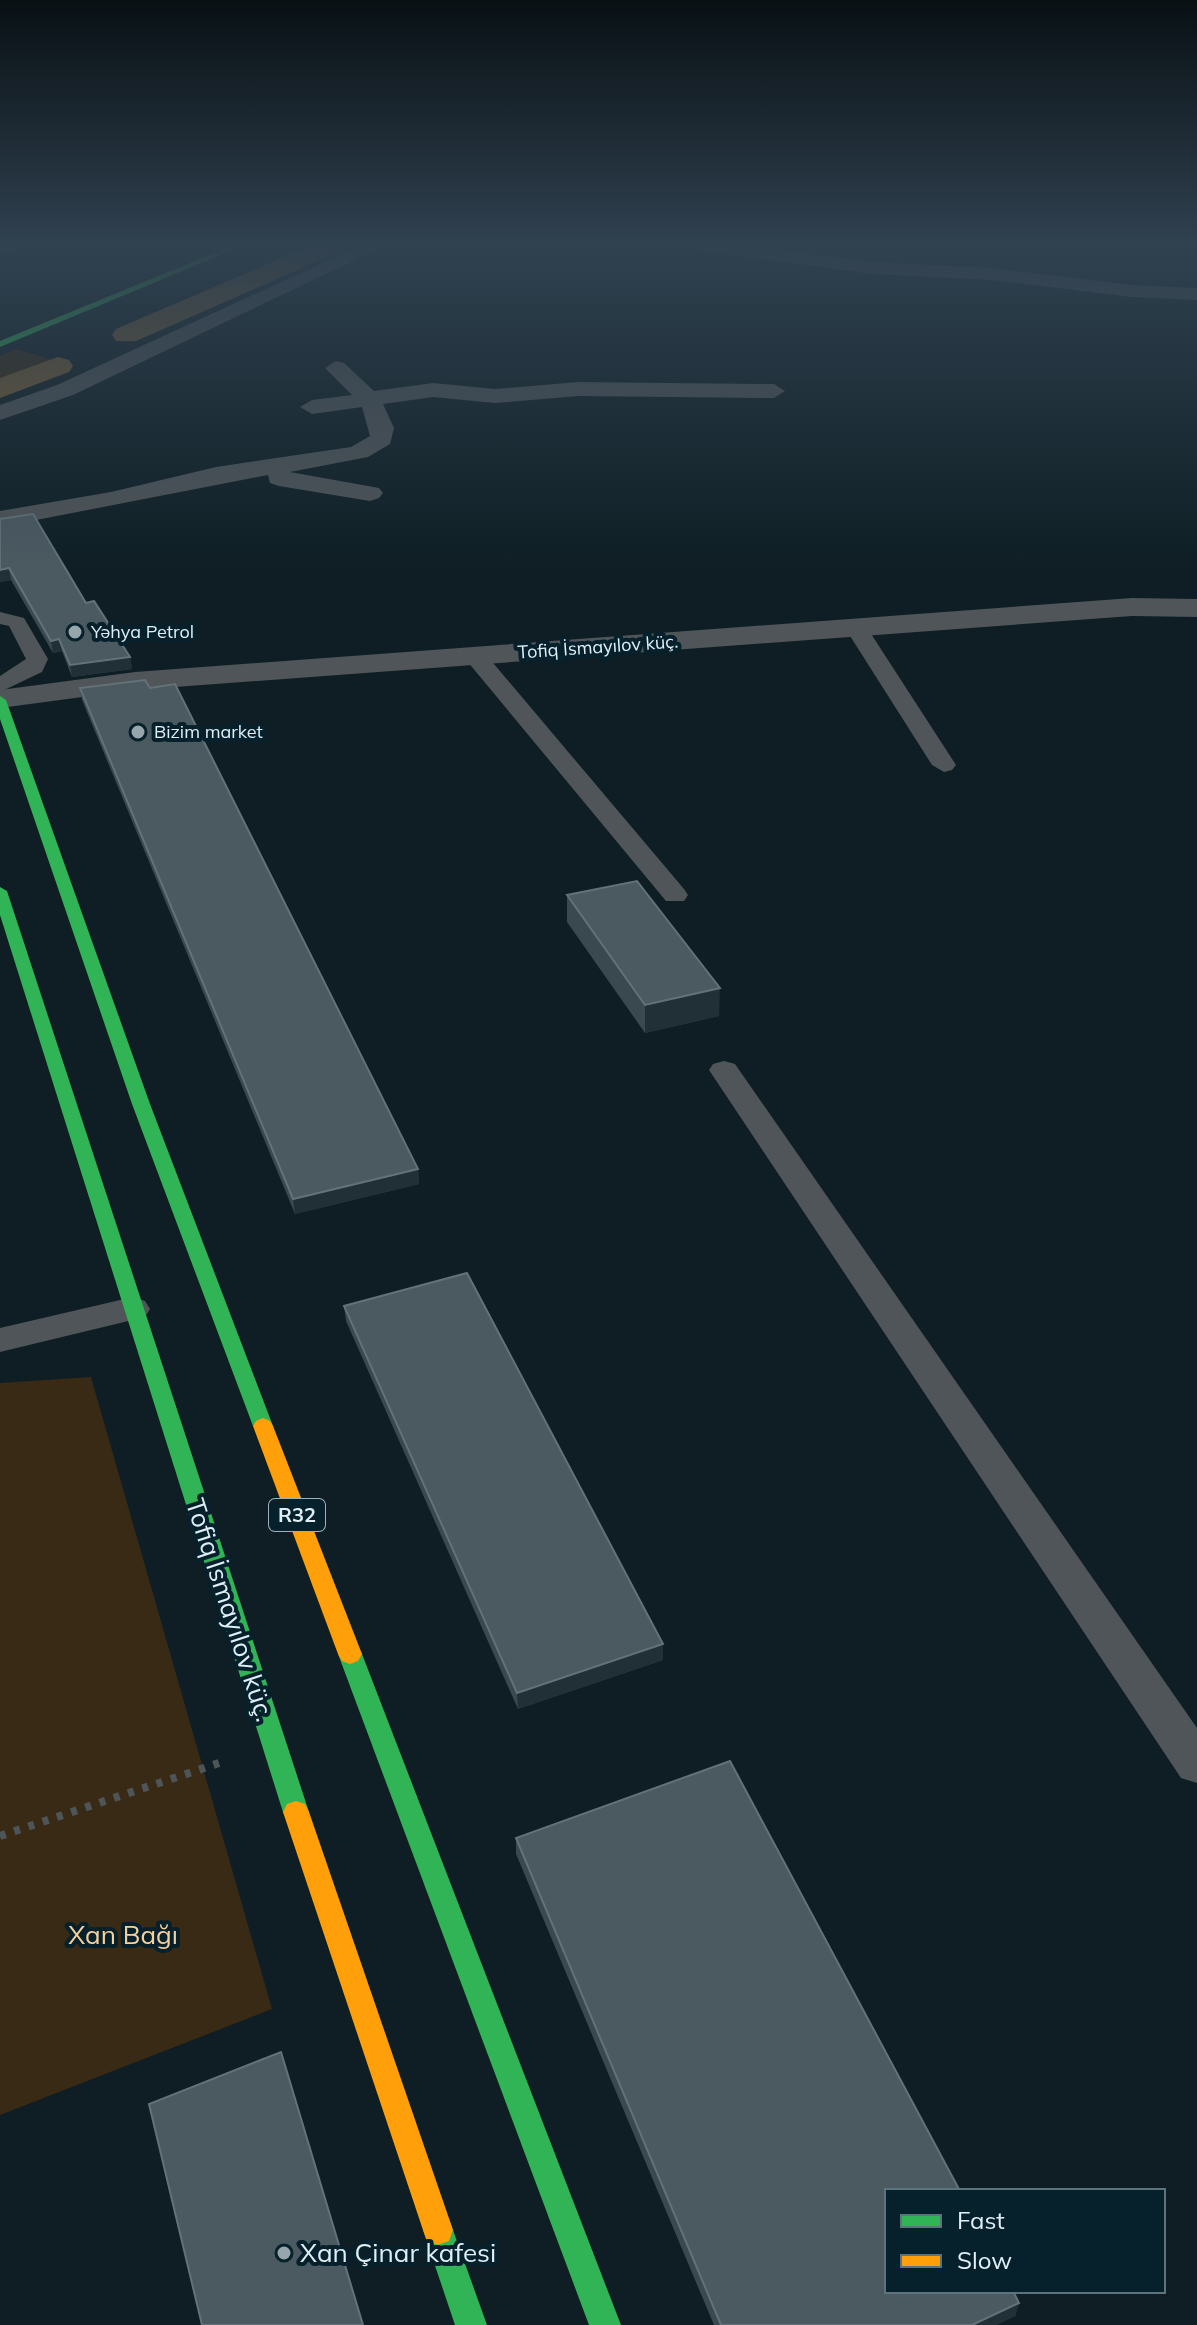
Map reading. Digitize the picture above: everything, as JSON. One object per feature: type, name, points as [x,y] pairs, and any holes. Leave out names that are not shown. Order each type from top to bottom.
[{"type":"main road","name":"R32","points":[[0,700],[141,1104],[605,2325]]},
{"type":"main road","name":"Tofiq İsmayılov küç.","points":[[1,900],[273,1745],[471,2325]]},
{"type":"street","points":[[0,413],[65,390],[146,352]]},
{"type":"street","points":[[0,519],[246,470],[359,452],[382,439],[384,425],[368,397],[336,368]]},
{"type":"street","points":[[312,407],[433,390],[495,396],[578,389],[774,391]]},
{"type":"street","points":[[246,470],[370,493]]},
{"type":"street","name":"Tofiq İsmayılov küç.","points":[[0,700],[135,681],[1132,607],[1197,608]]},
{"type":"lane","points":[[0,618],[17,622],[37,659],[34,667],[0,685]]},
{"type":"lane","points":[[856,628],[944,765]]},
{"type":"lane","points":[[475,656],[675,895]]},
{"type":"lane","points":[[724,1070],[1197,1764]]},
{"type":"lane","points":[[0,1340],[133,1309]]},
{"type":"path","points":[[0,1836],[273,1745]]},
{"type":"green space","points":[[8,352],[27,352],[52,360],[0,382],[0,356]]},
{"type":"green space","name":"Xan Bağı","points":[[91,1377],[272,2009],[0,2115],[0,1383]]},
{"type":"building","points":[[33,514],[86,603],[94,601],[130,657],[70,665],[59,639],[51,641],[9,568],[0,570],[0,519]]},
{"type":"building","points":[[145,680],[150,688],[175,684],[418,1169],[293,1199],[80,688]]},
{"type":"building","points":[[637,881],[720,988],[645,1005],[567,895]]},
{"type":"building","points":[[467,1273],[663,1644],[517,1693],[344,1306]]},
{"type":"building","points":[[730,1761],[959,2189],[885,2189],[885,2293],[1014,2293],[1019,2303],[972,2325],[721,2325],[516,1838]]},
{"type":"building","points":[[281,2052],[363,2325],[202,2325],[149,2104]]},
{"type":"waterway","points":[[0,389],[58,366]]},
{"type":"traffic: fast","points":[[0,700],[141,1104],[263,1426]]},
{"type":"traffic: fast","points":[[0,891],[296,1812]]},
{"type":"traffic: fast","points":[[350,1654],[605,2325]]},
{"type":"traffic: fast","points":[[438,2230],[471,2325]]},
{"type":"traffic: slow","points":[[263,1426],[350,1654]]},
{"type":"traffic: slow","points":[[296,1812],[438,2230]]},
{"type":"place","name":"Yəhya Petrol","points":[[75,632]]},
{"type":"place","name":"Bizim market","points":[[138,732]]},
{"type":"place","name":"Xan Çinar kafesi","points":[[284,2253]]}]
